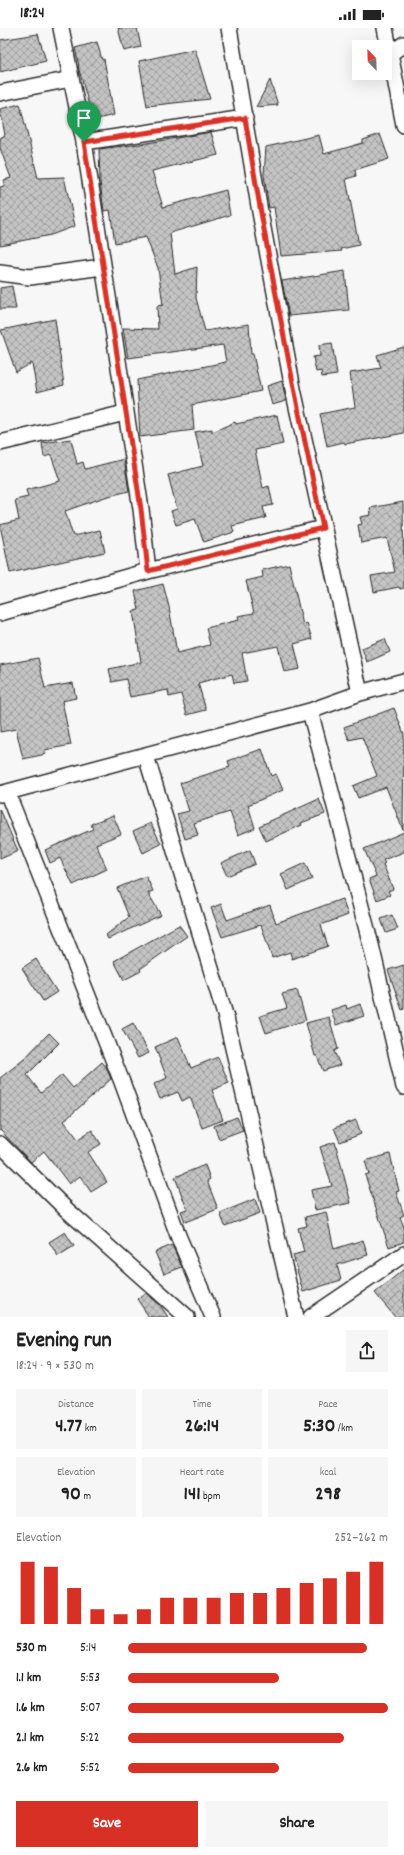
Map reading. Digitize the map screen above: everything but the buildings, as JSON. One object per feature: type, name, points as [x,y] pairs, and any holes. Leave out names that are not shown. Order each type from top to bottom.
[{"type":"street","points":[[61,28],[84,142],[102,267],[141,509],[148,571]]},
{"type":"street","points":[[229,28],[260,212],[293,389],[360,693]]},
{"type":"street","points":[[385,28],[387,40]]},
{"type":"street","points":[[392,53],[404,44]]},
{"type":"street","points":[[392,64],[404,125]]},
{"type":"street","points":[[0,93],[71,79]]},
{"type":"street","points":[[84,142],[245,118]]},
{"type":"street","points":[[0,273],[30,277],[102,267]]},
{"type":"street","points":[[0,443],[125,413]]},
{"type":"street","points":[[0,613],[148,571],[323,528]]},
{"type":"street","points":[[213,1317],[179,1238],[122,1082],[3,793],[310,711],[360,693],[404,681]]},
{"type":"street","points":[[310,711],[371,945],[404,1087]]},
{"type":"street","points":[[146,756],[226,1018],[296,1317]]},
{"type":"street","points":[[0,1144],[67,1210],[187,1317]]},
{"type":"street","points":[[311,1317],[404,1254]]},
{"type":"route","points":[[245,118],[260,212],[293,389],[323,528],[148,571],[141,509],[102,267],[84,142],[245,118]]}]
